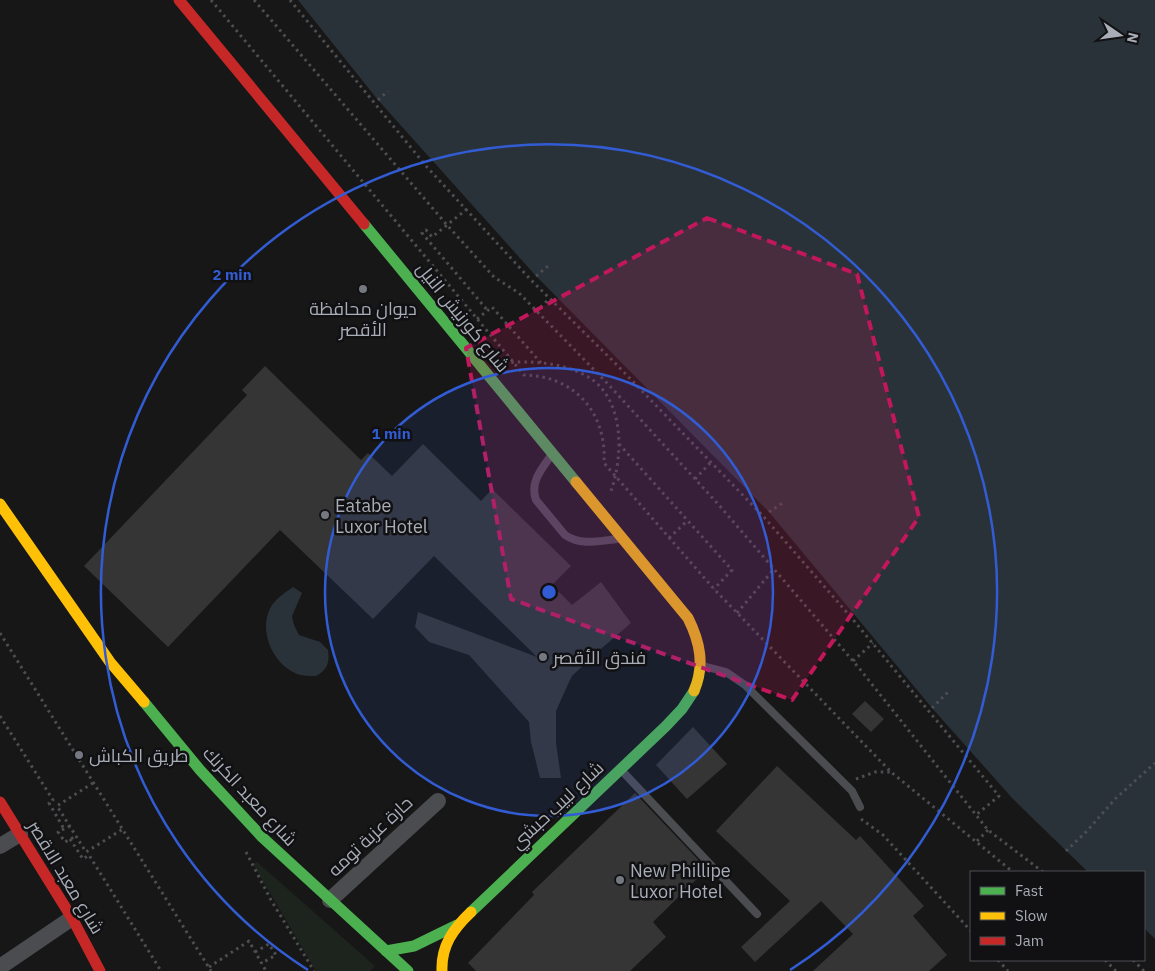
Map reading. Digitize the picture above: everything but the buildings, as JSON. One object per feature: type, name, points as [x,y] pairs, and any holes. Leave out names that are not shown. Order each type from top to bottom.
[{"type":"main road","name":"شارع كورنيش النيل","points":[[179,0],[688,618],[698,641],[700,666]]},
{"type":"main road","name":"شارع معبد الكرنك","points":[[0,504],[110,662],[200,770],[262,836],[408,971]]},
{"type":"main road","name":"شارع لبيب حبشي","points":[[442,971],[442,952],[457,924],[621,770],[681,710],[695,690],[700,666]]},
{"type":"main road","name":"شارع معبد الاقصر","points":[[0,802],[72,918],[100,971]]},
{"type":"main road","points":[[386,951],[402,950],[419,945],[457,924]]},
{"type":"street","name":"حارة عزبة تومه","points":[[330,900],[438,801]]},
{"type":"street","points":[[0,846],[20,834]]},
{"type":"street","points":[[0,967],[72,918]]},
{"type":"lane","points":[[552,454],[534,483],[536,500],[565,535],[571,538],[584,542],[621,539]]},
{"type":"lane","points":[[700,666],[720,670],[736,677],[852,791],[860,807]]},
{"type":"lane","points":[[621,770],[757,914]]},
{"type":"path","points":[[211,0],[524,375],[550,379],[563,384],[585,400],[593,412],[603,436],[604,463],[714,588],[891,772],[978,841],[1012,871]]},
{"type":"path","points":[[255,0],[447,225],[494,277],[519,293],[607,383],[695,479],[853,661],[988,830],[1042,871]]},
{"type":"path","points":[[290,0],[408,144],[467,210],[550,299],[613,361],[763,516],[873,643],[999,796],[976,815]]},
{"type":"path","points":[[378,100],[388,91]]},
{"type":"path","points":[[467,210],[432,237],[426,230],[422,233],[488,311]]},
{"type":"path","points":[[536,276],[548,266]]},
{"type":"path","points":[[536,312],[550,299]]},
{"type":"path","points":[[477,319],[492,308],[542,363]]},
{"type":"path","points":[[482,368],[513,362],[542,363],[581,373],[601,388],[612,406],[618,430],[619,444],[616,477],[609,497],[600,513]]},
{"type":"path","points":[[601,388],[607,383]]},
{"type":"path","points":[[619,444],[732,570],[714,588]]},
{"type":"path","points":[[695,479],[711,462]]},
{"type":"path","points":[[768,512],[784,502]]},
{"type":"path","points":[[669,538],[688,521]]},
{"type":"path","points":[[737,613],[774,569]]},
{"type":"path","points":[[0,633],[211,971]]},
{"type":"path","points":[[853,661],[873,643]]},
{"type":"path","points":[[932,708],[948,692]]},
{"type":"path","points":[[0,716],[53,800],[49,803],[64,829]]},
{"type":"path","points":[[1066,851],[1087,831],[1115,799],[1155,763]]},
{"type":"path","points":[[846,785],[860,777],[875,772],[891,772]]},
{"type":"path","points":[[93,783],[57,806],[86,852],[123,829]]},
{"type":"path","points":[[860,807],[861,819],[883,835],[970,930]]},
{"type":"path","points":[[70,826],[58,832],[65,842],[76,836]]},
{"type":"path","points":[[978,841],[988,830]]},
{"type":"path","points":[[262,836],[246,853],[271,900],[314,971]]},
{"type":"path","points":[[70,839],[83,859],[89,855],[162,971]]},
{"type":"path","points":[[209,967],[248,941],[266,971]]},
{"type":"path","points":[[255,952],[269,944],[276,955],[262,964]]},
{"type":"path","points":[[999,961],[1008,971]]},
{"type":"path","points":[[1106,961],[1116,971]]},
{"type":"path","points":[[1134,961],[1144,971]]},
{"type":"highlighted area","points":[[707,218],[857,274],[919,517],[792,700],[511,599],[466,348]]},
{"type":"shaded area","points":[[298,0],[1155,0],[1155,939],[1145,929],[1145,871],[1087,871],[1013,799],[932,708],[769,512],[536,276],[378,100]]},
{"type":"shaded area","points":[[293,587],[302,593],[292,616],[299,635],[320,642],[328,650],[329,659],[327,666],[316,676],[299,675],[288,669],[280,662],[269,644],[266,624],[268,614],[272,605],[279,597]]},
{"type":"shaded area","points":[[257,862],[375,966],[370,971],[316,971],[253,864]]},
{"type":"traffic: fast","points":[[364,224],[576,482]]},
{"type":"traffic: fast","points":[[471,912],[666,726],[682,709],[694,691]]},
{"type":"traffic: fast","points":[[144,702],[200,770],[262,837],[408,971]]},
{"type":"traffic: fast","points":[[386,951],[414,946],[457,925]]},
{"type":"traffic: slow","points":[[576,482],[688,618],[696,636],[700,654],[699,672],[694,691]]},
{"type":"traffic: slow","points":[[0,504],[110,662],[144,702]]},
{"type":"traffic: slow","points":[[442,971],[442,962],[449,939],[471,912]]},
{"type":"traffic: jam","points":[[179,0],[364,224]]},
{"type":"traffic: jam","points":[[0,802],[72,918],[100,971]]},
{"type":"place","name":"ديوان محافظة الأقصر","points":[[363,289]]},
{"type":"place","name":"Eatabe Luxor Hotel","points":[[325,515]]},
{"type":"place","name":"فندق الأقصر","points":[[543,657]]},
{"type":"place","name":"طريق الكباش","points":[[79,755]]},
{"type":"place","name":"New Phillipe Luxor Hotel","points":[[620,880]]}]
